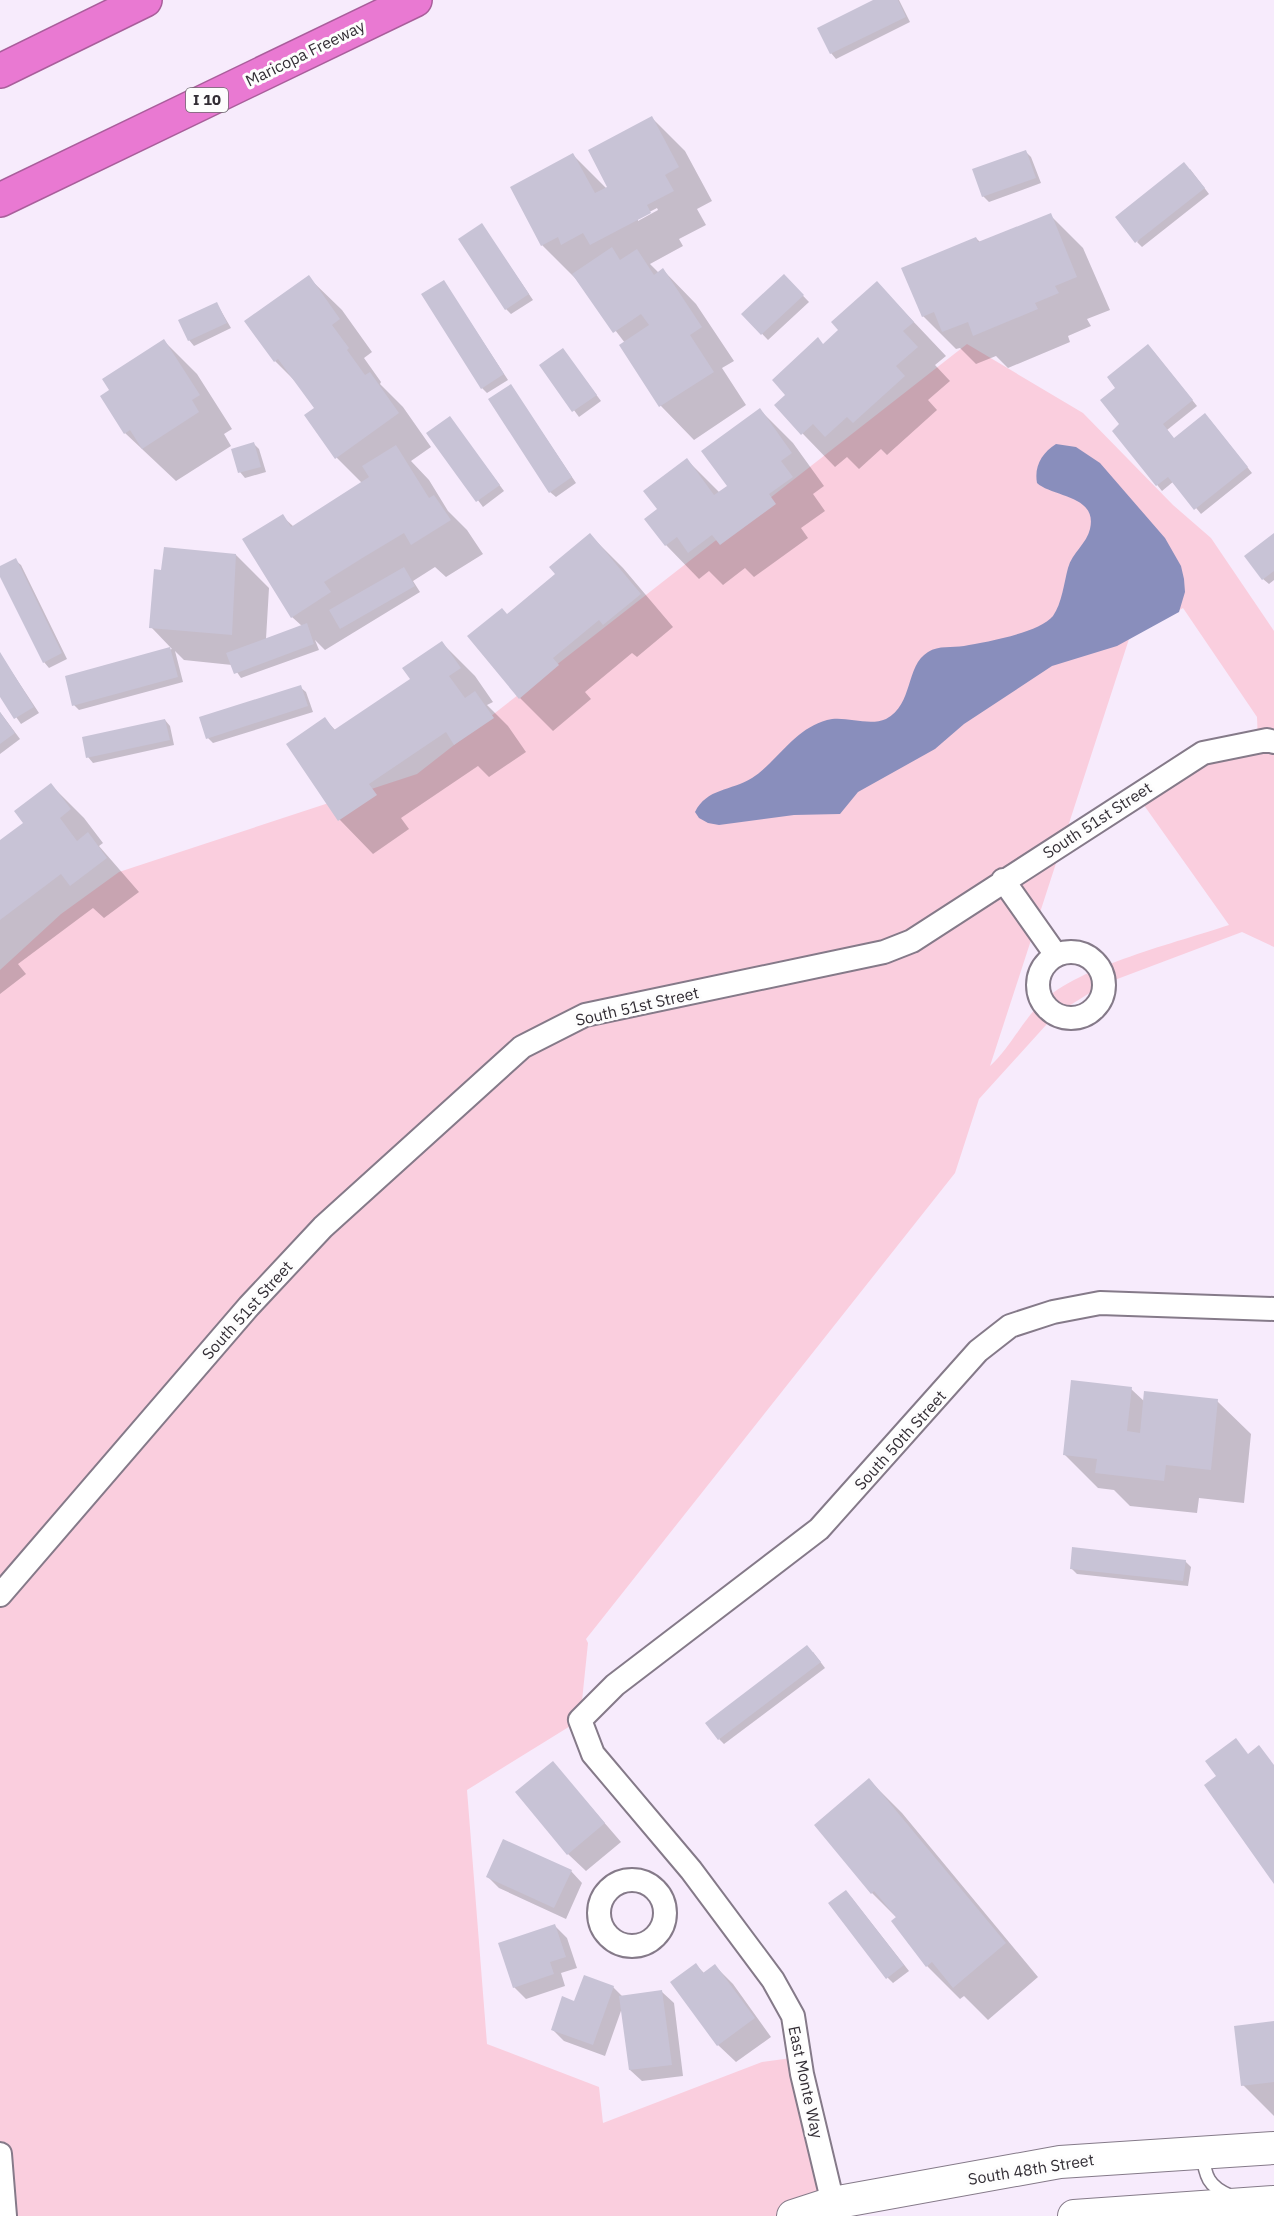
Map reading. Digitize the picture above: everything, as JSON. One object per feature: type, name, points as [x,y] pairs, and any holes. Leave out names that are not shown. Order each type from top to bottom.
[{"type":"highway","points":[[0,71],[145,0]]},
{"type":"highway","name":"Maricopa Freeway","points":[[0,200],[415,0]]},
{"type":"main road","name":"South 48th Street","points":[[793,2216],[1060,2162],[1274,2148]]},
{"type":"main road","points":[[1074,2216],[1261,2203]]},
{"type":"street","name":"South 51st Street","points":[[0,1595],[249,1306],[323,1227],[522,1047],[585,1015],[884,952],[912,941],[1003,880],[1203,753],[1266,740],[1274,742]]},
{"type":"street","points":[[1003,880],[1056,955]]},
{"type":"street","name":"South 50th Street","points":[[580,1720],[615,1685],[819,1530],[978,1351],[1010,1326],[1053,1312],[1100,1303],[1274,1309]]},
{"type":"street","name":"East Monte Way","points":[[580,1720],[592,1754],[691,1870],[772,1980],[793,2016],[802,2074],[834,2209]]},
{"type":"street","points":[[659,1894],[691,1870]]},
{"type":"street","points":[[0,2154],[5,2216]]},
{"type":"lane","points":[[1202,2151],[1205,2173],[1216,2190],[1261,2203]]},
{"type":"shaded area","points":[[967,344],[1083,413],[1173,505],[1211,538],[1274,631],[1274,947],[1242,932],[1104,984],[1056,1014],[979,1099],[955,1173],[586,1639],[588,1643],[580,1720],[467,1790],[487,2044],[599,2087],[603,2123],[762,2062],[799,2057],[836,2216],[0,2216],[0,970],[61,914],[119,872],[417,774]],"holes":[[[1183,608],[1257,717],[1258,741],[1136,794],[1229,925],[1104,966],[1059,989],[1035,1009],[990,1066],[1129,639]]]},
{"type":"water","points":[[1056,444],[1076,447],[1100,463],[1165,538],[1181,566],[1184,579],[1185,592],[1179,612],[1117,646],[1052,666],[964,724],[935,749],[858,792],[840,814],[794,815],[719,825],[699,818],[695,812],[706,798],[752,778],[805,730],[815,724],[834,719],[872,722],[886,719],[901,704],[916,666],[928,652],[937,648],[964,646],[1011,636],[1036,627],[1053,616],[1061,599],[1068,568],[1086,539],[1091,518],[1081,503],[1037,483],[1040,460]]},
{"type":"building","points":[[873,0],[898,0],[906,17],[830,54],[817,28]]},
{"type":"building","points":[[652,116],[679,167],[665,175],[674,191],[647,205],[651,213],[590,245],[583,233],[561,245],[558,237],[541,246],[510,187],[573,153],[595,193],[607,187],[588,150]]},
{"type":"building","points":[[1026,150],[1036,178],[982,197],[972,169]]},
{"type":"building","points":[[1184,162],[1205,188],[1135,243],[1115,217]]},
{"type":"building","points":[[1051,213],[1077,277],[1055,286],[1059,293],[1035,303],[1038,309],[973,336],[968,322],[942,332],[934,312],[922,317],[901,268],[976,237],[978,242]]},
{"type":"building","points":[[482,223],[529,294],[505,310],[458,239]]},
{"type":"building","points":[[612,247],[620,260],[637,249],[654,275],[663,268],[702,327],[690,335],[714,372],[659,407],[619,345],[649,325],[641,314],[613,333],[572,274]]},
{"type":"building","points":[[784,274],[804,295],[761,335],[741,314]]},
{"type":"building","points":[[309,275],[340,319],[332,325],[349,348],[347,350],[365,375],[370,372],[399,413],[335,459],[304,415],[314,408],[278,359],[274,362],[244,321]]},
{"type":"building","points":[[444,280],[504,374],[481,389],[421,294]]},
{"type":"building","points":[[877,281],[914,322],[903,331],[918,347],[896,366],[905,376],[853,423],[847,417],[825,437],[813,424],[801,435],[774,405],[785,395],[772,380],[818,337],[823,344],[838,330],[831,322]]},
{"type":"building","points":[[217,302],[227,323],[188,341],[178,320]]},
{"type":"building","points":[[164,339],[200,395],[192,400],[199,412],[142,449],[130,430],[124,434],[100,396],[109,390],[102,379]]},
{"type":"building","points":[[1148,344],[1193,400],[1163,424],[1174,438],[1205,413],[1248,467],[1194,510],[1168,477],[1156,486],[1112,431],[1119,424],[1100,400],[1115,388],[1107,377]]},
{"type":"building","points":[[563,348],[597,395],[572,412],[539,365]]},
{"type":"building","points":[[511,384],[572,477],[549,493],[488,399]]},
{"type":"building","points":[[760,408],[792,453],[781,461],[793,477],[769,494],[776,504],[720,545],[712,535],[688,553],[677,537],[665,546],[644,519],[657,509],[643,491],[687,458],[714,495],[727,486],[701,451]]},
{"type":"building","points":[[450,416],[500,485],[476,502],[426,433]]},
{"type":"building","points":[[254,442],[261,467],[238,473],[231,449]]},
{"type":"building","points":[[396,445],[429,498],[434,495],[451,520],[411,545],[404,533],[364,557],[324,582],[331,592],[291,618],[242,539],[283,514],[291,527],[369,477],[362,466]]},
{"type":"building","points":[[590,533],[641,594],[603,625],[599,620],[553,658],[559,665],[519,699],[467,636],[502,608],[507,614],[555,574],[549,567]]},
{"type":"building","points":[[1274,533],[1274,571],[1262,580],[1244,556]]},
{"type":"building","points":[[164,547],[236,554],[232,635],[149,628],[154,569],[161,570]]},
{"type":"building","points":[[16,558],[62,653],[43,663],[0,577],[0,566]]},
{"type":"building","points":[[404,567],[415,586],[340,629],[329,610]]},
{"type":"building","points":[[307,623],[314,644],[234,674],[226,653]]},
{"type":"building","points":[[442,641],[461,668],[449,676],[465,698],[475,691],[494,718],[454,745],[446,732],[369,784],[377,795],[338,821],[286,744],[325,717],[334,730],[410,679],[402,668]]},
{"type":"building","points":[[170,647],[178,677],[72,706],[65,676]]},
{"type":"building","points":[[0,652],[34,707],[14,719],[0,697]]},
{"type":"building","points":[[301,685],[308,706],[206,739],[199,717]]},
{"type":"building","points":[[0,712],[15,733],[0,744]]},
{"type":"building","points":[[165,719],[170,740],[86,758],[82,737]]},
{"type":"building","points":[[51,783],[71,809],[60,818],[77,841],[88,832],[107,858],[70,886],[61,874],[0,920],[0,840],[23,823],[14,811]]},
{"type":"building","points":[[1071,1380],[1132,1387],[1127,1431],[1140,1433],[1144,1391],[1218,1399],[1211,1470],[1166,1465],[1164,1481],[1095,1473],[1097,1459],[1063,1455]]},
{"type":"building","points":[[1072,1547],[1186,1560],[1183,1581],[1070,1569]]},
{"type":"building","points":[[807,1645],[821,1662],[718,1740],[705,1723]]},
{"type":"building","points":[[1236,1738],[1248,1754],[1259,1745],[1274,1765],[1274,1884],[1204,1785],[1216,1776],[1205,1761]]},
{"type":"building","points":[[553,1761],[605,1823],[567,1855],[515,1792]]},
{"type":"building","points":[[869,1778],[1006,1943],[953,1988],[932,1962],[926,1967],[891,1921],[896,1917],[874,1891],[871,1894],[814,1825]]},
{"type":"building","points":[[503,1839],[572,1870],[554,1908],[486,1877]]},
{"type":"building","points":[[846,1890],[904,1965],[886,1979],[828,1903]]},
{"type":"building","points":[[555,1924],[566,1957],[550,1962],[554,1974],[513,1988],[498,1943]]},
{"type":"building","points":[[696,1963],[703,1973],[715,1964],[755,2018],[717,2046],[670,1982]]},
{"type":"building","points":[[584,1975],[614,1986],[593,2045],[551,2030],[562,1996],[574,2001]]},
{"type":"building","points":[[662,1990],[672,2065],[629,2070],[619,1996]]},
{"type":"building","points":[[1274,2021],[1274,2082],[1241,2086],[1234,2026]]}]
